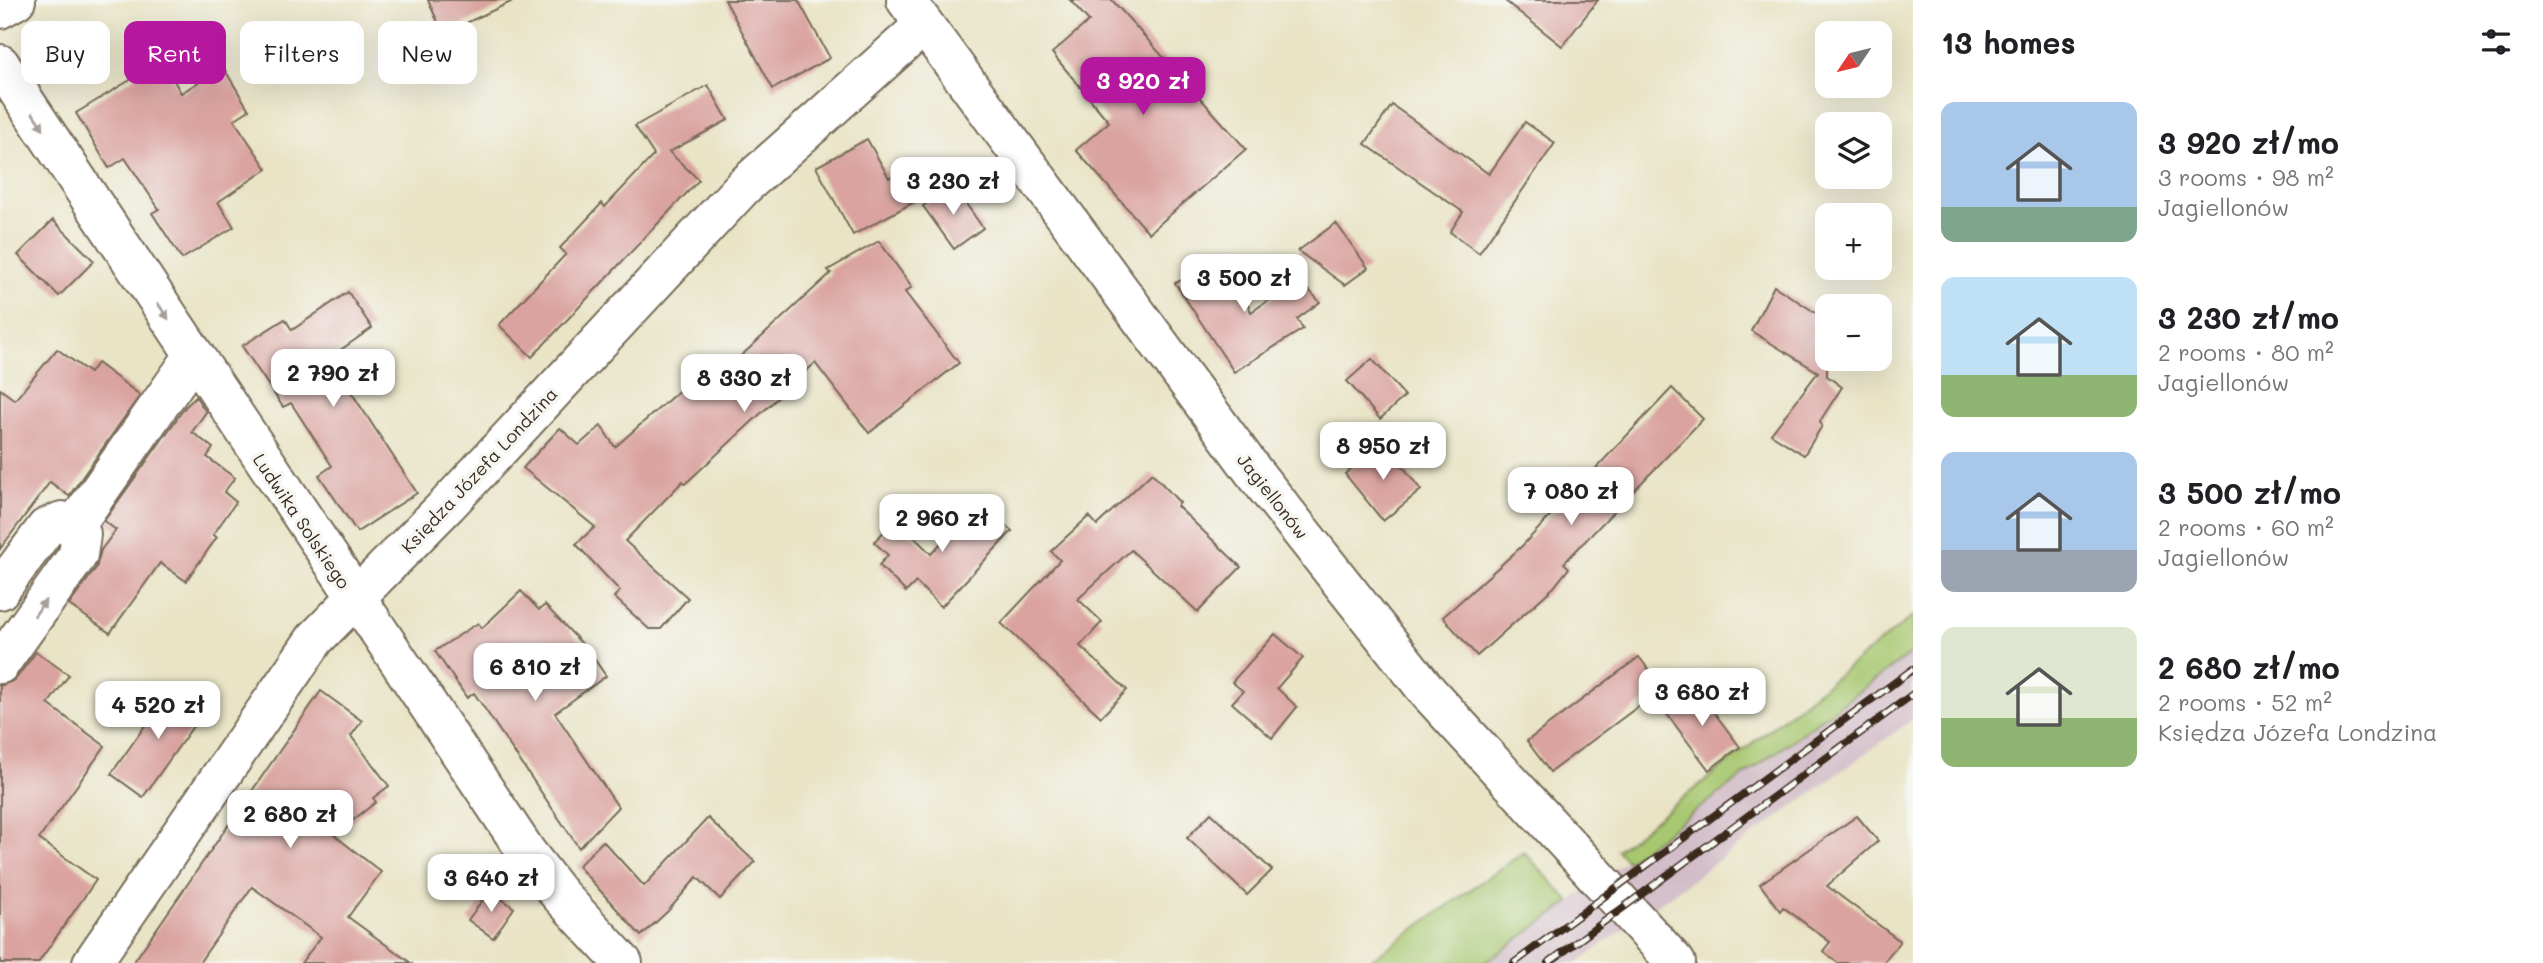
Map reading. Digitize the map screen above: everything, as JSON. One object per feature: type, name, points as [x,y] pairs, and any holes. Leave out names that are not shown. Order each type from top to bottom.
[{"type":"street","points":[[0,9],[16,0]]},
{"type":"street","name":"Księdza Józefa Londzina","points":[[92,963],[315,639],[448,504],[743,187],[915,13]]},
{"type":"street","name":"Jagiellonów","points":[[915,13],[1253,471],[1428,692],[1676,963]]},
{"type":"street","name":"Ludwika Solskiego","points":[[0,64],[354,599],[527,853],[623,963]]},
{"type":"street","points":[[76,524],[194,357]]},
{"type":"street","points":[[0,590],[46,528],[62,521],[76,524]]},
{"type":"street","points":[[0,664],[78,555],[80,534],[76,524]]},
{"type":"shaded area","points":[[1913,652],[1913,719],[1578,963],[1485,963]]},
{"type":"green space","points":[[1913,616],[1913,652],[1627,861],[1617,850]]},
{"type":"green space","points":[[1524,852],[1570,902],[1485,963],[1366,963]]},
{"type":"building","points":[[428,0],[515,0],[471,21],[437,21]]},
{"type":"building","points":[[725,0],[798,0],[830,58],[773,89]]},
{"type":"building","points":[[1070,0],[1112,0],[1246,149],[1149,233],[1076,150],[1109,122],[1052,53],[1089,21]]},
{"type":"building","points":[[1504,0],[1598,0],[1562,46]]},
{"type":"building","points":[[226,72],[249,110],[234,120],[267,169],[218,202],[234,227],[182,259],[152,213],[159,209],[125,158],[109,168],[76,113],[124,84],[176,84],[181,93],[196,84],[226,84]]},
{"type":"building","points":[[708,85],[728,120],[669,152],[699,180],[532,357],[499,325],[566,254],[560,248],[602,203],[605,207],[654,155],[635,126]]},
{"type":"building","points":[[1392,105],[1489,174],[1525,122],[1555,143],[1479,253],[1450,232],[1463,212],[1365,144]]},
{"type":"building","points":[[867,139],[889,178],[901,172],[916,201],[853,235],[816,167]]},
{"type":"building","points":[[953,185],[983,228],[954,249],[923,206]]},
{"type":"building","points":[[53,220],[94,261],[59,296],[18,255]]},
{"type":"building","points":[[1336,223],[1368,268],[1345,285],[1298,251]]},
{"type":"building","points":[[879,241],[912,287],[905,292],[959,363],[869,433],[815,363],[685,484],[683,481],[625,541],[688,598],[661,629],[649,629],[614,597],[620,591],[576,544],[595,527],[523,468],[560,428],[579,445],[601,426],[615,447],[706,367],[716,379],[831,273],[828,270]]},
{"type":"building","points":[[1228,260],[1251,312],[1300,280],[1320,302],[1297,319],[1303,329],[1234,372],[1175,283]]},
{"type":"building","points":[[1774,286],[1815,312],[1815,370],[1751,331]]},
{"type":"building","points":[[348,292],[372,328],[329,358],[417,493],[357,532],[319,475],[332,466],[291,403],[283,407],[242,346],[285,319],[292,330]]},
{"type":"building","points":[[57,349],[90,373],[97,363],[140,395],[69,496],[50,482],[0,549],[0,389],[15,400]]},
{"type":"building","points":[[1372,359],[1405,396],[1380,419],[1347,381]]},
{"type":"building","points":[[1827,371],[1827,376],[1842,387],[1820,421],[1822,426],[1804,455],[1771,434],[1818,372]]},
{"type":"building","points":[[1672,388],[1703,419],[1564,563],[1569,568],[1554,587],[1477,656],[1443,617],[1522,546]]},
{"type":"building","points":[[196,397],[206,412],[192,432],[213,448],[207,457],[235,478],[224,492],[236,502],[213,535],[217,537],[186,581],[160,563],[110,633],[69,605],[96,568],[101,550],[116,530],[104,521],[186,406]]},
{"type":"building","points":[[1384,442],[1421,490],[1383,521],[1345,474]]},
{"type":"building","points":[[1152,473],[1180,503],[1177,506],[1241,567],[1198,612],[1131,550],[1078,599],[1102,622],[1080,646],[1127,690],[1101,717],[1001,623],[1060,560],[1051,551],[1089,516],[1097,525]]},
{"type":"building","points":[[979,502],[1012,531],[941,607],[916,582],[906,592],[879,565],[888,555],[874,542],[896,519],[931,554]]},
{"type":"building","points":[[521,591],[539,610],[545,605],[588,650],[606,676],[555,713],[618,807],[579,848],[474,693],[467,698],[435,651],[478,623],[482,628]]},
{"type":"building","points":[[1275,634],[1303,658],[1277,688],[1297,707],[1272,738],[1232,703],[1243,691],[1232,682]]},
{"type":"building","points":[[36,652],[69,675],[48,704],[105,746],[39,839],[96,880],[38,963],[0,963],[0,686],[15,680]]},
{"type":"building","points":[[1639,657],[1663,688],[1550,772],[1527,741]]},
{"type":"building","points":[[173,686],[206,708],[143,797],[111,774]]},
{"type":"building","points":[[1695,687],[1740,747],[1709,770],[1664,710]]},
{"type":"building","points":[[321,691],[362,721],[351,736],[389,786],[373,798],[376,802],[334,835],[381,872],[348,917],[411,963],[301,963],[321,937],[252,887],[199,963],[133,963]]},
{"type":"building","points":[[1211,813],[1272,870],[1247,895],[1187,838]]},
{"type":"building","points":[[1857,816],[1878,841],[1827,886],[1900,941],[1883,963],[1838,963],[1823,951],[1830,942],[1783,907],[1780,911],[1760,884]]},
{"type":"building","points":[[708,818],[755,862],[720,899],[697,877],[668,911],[641,936],[578,866],[603,841],[644,886]]},
{"type":"building","points":[[490,890],[514,908],[493,938],[468,920]]},
{"type":"railway","points":[[1514,963],[1913,669]]},
{"type":"railway","points":[[1548,963],[1913,694]]}]
